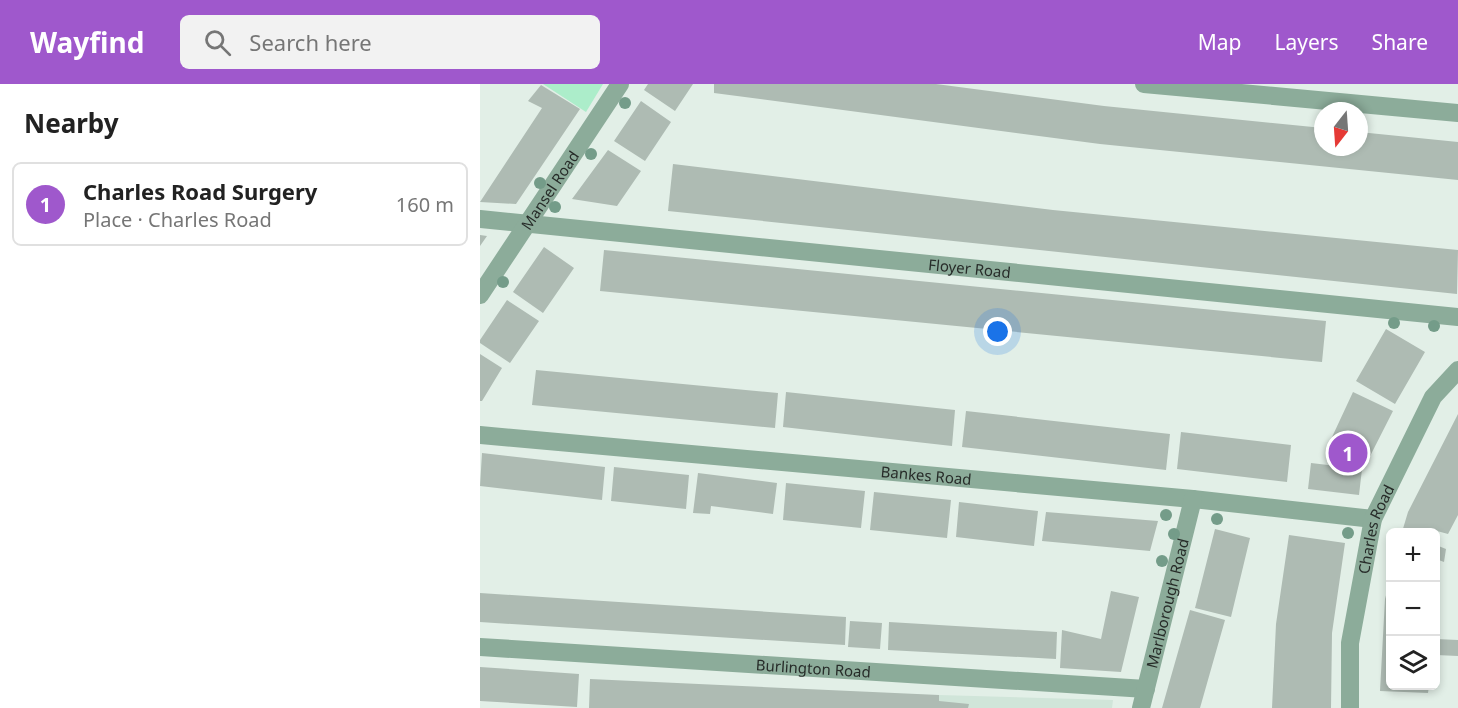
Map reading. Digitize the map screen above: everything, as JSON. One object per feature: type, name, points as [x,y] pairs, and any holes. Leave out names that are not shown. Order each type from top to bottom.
[{"type":"street","name":"Mansel Road","points":[[480,296],[620,84]]},
{"type":"street","points":[[1144,84],[1458,113]]},
{"type":"street","name":"Floyer Road","points":[[480,219],[1458,317]]},
{"type":"street","name":"Charles Road","points":[[1350,708],[1350,643],[1373,519],[1433,397],[1458,370]]},
{"type":"street","name":"Bankes Road","points":[[480,435],[1193,499],[1373,519]]},
{"type":"street","name":"Marlborough Road","points":[[1141,708],[1193,499]]},
{"type":"street","name":"Burlington Road","points":[[480,647],[1146,689]]},
{"type":"shaded area","points":[[939,695],[1113,700],[1112,708],[938,708]]},
{"type":"green space","points":[[543,84],[603,84],[586,112]]},
{"type":"building","points":[[648,84],[693,84],[675,111],[644,90]]},
{"type":"building","points":[[714,84],[936,84],[1104,106],[1314,127],[1314,156],[1368,156],[1368,133],[1458,142],[1458,180],[1100,144],[714,93]]},
{"type":"building","points":[[541,85],[580,109],[516,204],[480,202],[542,108],[528,101]]},
{"type":"building","points":[[641,101],[671,122],[645,161],[614,141]]},
{"type":"building","points":[[608,150],[641,171],[617,206],[572,199]]},
{"type":"building","points":[[673,164],[1053,210],[1458,250],[1457,294],[668,211]]},
{"type":"building","points":[[480,235],[487,236],[480,246]]},
{"type":"building","points":[[544,247],[574,268],[543,313],[513,292]]},
{"type":"building","points":[[604,250],[1326,321],[1322,362],[600,291]]},
{"type":"building","points":[[507,300],[539,321],[510,363],[480,343]]},
{"type":"building","points":[[1386,329],[1425,352],[1395,404],[1356,381]]},
{"type":"building","points":[[480,354],[502,368],[482,401],[480,401]]},
{"type":"building","points":[[536,370],[778,393],[775,428],[532,405]]},
{"type":"building","points":[[786,392],[955,410],[952,446],[783,427]]},
{"type":"building","points":[[1353,392],[1393,411],[1364,468],[1326,450]]},
{"type":"building","points":[[966,411],[1170,434],[1166,470],[962,447]]},
{"type":"building","points":[[1458,414],[1458,515],[1448,534],[1440,532],[1440,528],[1403,528],[1408,512]]},
{"type":"building","points":[[1181,432],[1291,445],[1287,482],[1177,469]]},
{"type":"building","points":[[482,453],[605,467],[602,500],[480,486]]},
{"type":"building","points":[[1311,463],[1362,469],[1359,495],[1308,489]]},
{"type":"building","points":[[614,467],[689,475],[686,509],[611,501]]},
{"type":"building","points":[[698,473],[777,483],[773,514],[711,506],[710,514],[693,513]]},
{"type":"building","points":[[786,483],[865,491],[861,528],[783,520]]},
{"type":"building","points":[[874,492],[951,500],[947,538],[870,530]]},
{"type":"building","points":[[959,502],[1038,511],[1034,546],[956,537]]},
{"type":"building","points":[[1046,512],[1158,521],[1150,551],[1042,541]]},
{"type":"building","points":[[1215,529],[1250,538],[1231,617],[1195,608]]},
{"type":"building","points":[[1289,535],[1345,543],[1332,633],[1331,708],[1272,708],[1276,624]]},
{"type":"building","points":[[1440,547],[1446,549],[1444,562],[1440,560]]},
{"type":"building","points":[[1111,591],[1139,597],[1121,672],[1060,668],[1062,630],[1101,639]]},
{"type":"building","points":[[480,593],[846,617],[845,645],[480,622]]},
{"type":"building","points":[[1386,595],[1386,690],[1428,690],[1428,693],[1380,691]]},
{"type":"building","points":[[1190,610],[1225,620],[1200,708],[1162,708]]},
{"type":"building","points":[[850,621],[882,623],[880,649],[848,647]]},
{"type":"building","points":[[889,622],[1057,632],[1056,659],[888,650]]},
{"type":"building","points":[[1440,639],[1458,640],[1458,656],[1440,655]]},
{"type":"building","points":[[480,667],[579,674],[577,707],[480,701]]},
{"type":"building","points":[[590,679],[939,695],[939,701],[969,704],[968,708],[589,708]]},
{"type":"place","name":"Charles Road Surgery","points":[[1348,453]]}]
